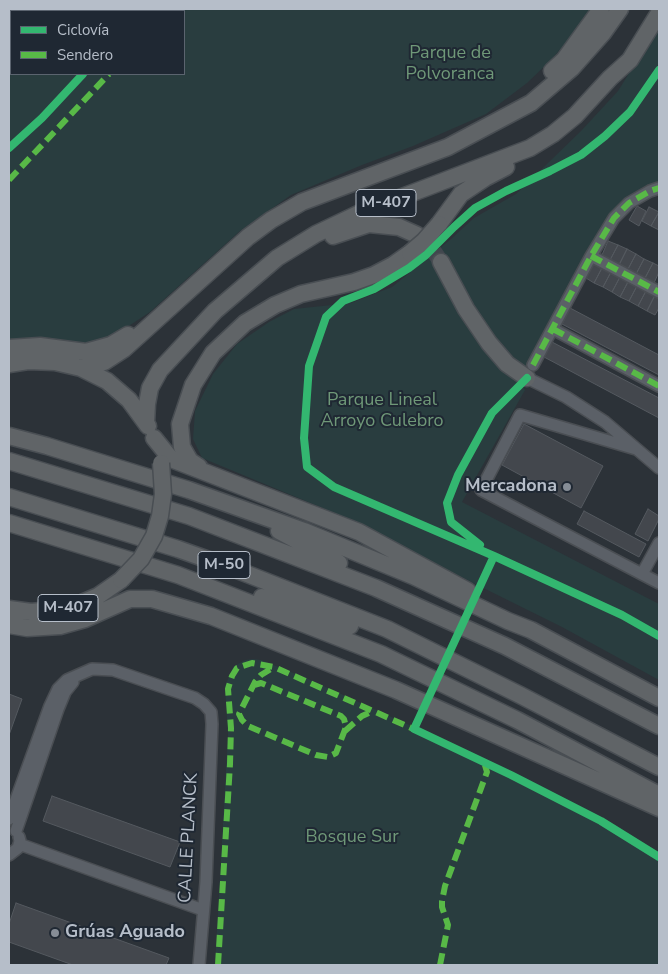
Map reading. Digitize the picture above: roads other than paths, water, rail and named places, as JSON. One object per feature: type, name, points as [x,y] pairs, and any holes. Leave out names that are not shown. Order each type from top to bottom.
[{"type":"highway","name":"M-407","points":[[506,117],[564,60],[601,9]]},
{"type":"highway","name":"M-407","points":[[81,368],[104,362],[124,349],[248,237],[271,220],[302,202],[448,147],[531,103],[572,68],[603,33],[620,9]]},
{"type":"highway","name":"M-407","points":[[610,78],[654,9]]},
{"type":"highway","name":"M-407","points":[[9,609],[31,612],[62,610],[88,600],[115,585],[141,559],[154,536],[164,494],[161,463],[150,431],[147,404],[150,388],[160,370],[215,311],[277,258],[316,234],[360,213],[530,148],[553,134],[575,116],[610,78],[630,60],[659,13]]},
{"type":"highway","points":[[209,474],[190,461],[185,455],[180,436],[180,424],[193,385],[213,353],[245,323],[275,305],[301,294],[354,282],[374,275],[410,254],[424,241],[462,194],[485,178],[515,163],[530,148]]},
{"type":"highway","points":[[252,279],[324,239],[369,224],[399,226],[417,235]]},
{"type":"highway","points":[[441,262],[466,309],[489,343],[507,364],[530,372]]},
{"type":"highway","points":[[9,348],[40,346],[78,351],[94,350],[118,342],[172,307]]},
{"type":"highway","name":"M-407","points":[[9,364],[28,360],[55,362],[81,368],[107,381],[129,400],[150,431]]},
{"type":"highway","points":[[150,431],[171,459],[359,532],[519,619],[531,630]]},
{"type":"highway","points":[[9,436],[189,490],[304,531],[413,576],[531,630],[659,698]]},
{"type":"highway","name":"M-50","points":[[9,462],[189,516],[376,588],[505,646],[659,726]]},
{"type":"highway","points":[[189,490],[272,527],[362,576],[376,588]]},
{"type":"highway","name":"M-50","points":[[9,497],[178,549],[387,629],[520,694],[659,767]]},
{"type":"highway","points":[[9,523],[178,576],[381,654],[517,720],[659,795]]},
{"type":"highway","points":[[178,576],[239,590],[397,643],[433,652]]},
{"type":"highway","points":[[115,585],[148,590],[396,690],[659,808]]},
{"type":"highway","points":[[9,625],[43,628],[66,625],[85,619],[121,602],[141,598],[152,599],[211,616]]},
{"type":"street","points":[[656,192],[629,203],[614,218],[591,256],[530,372],[605,422],[659,468]]},
{"type":"street","points":[[591,256],[659,292]]},
{"type":"street","points":[[553,329],[659,386]]},
{"type":"street","points":[[636,449],[520,414],[482,490],[659,584]]},
{"type":"street","points":[[642,574],[659,543]]},
{"type":"street","name":"CALLE PLANCK","points":[[78,675],[92,669],[113,670],[195,698],[204,704],[210,712],[212,724],[199,965]]},
{"type":"street","points":[[9,819],[58,689],[67,680],[78,675]]},
{"type":"street","points":[[9,855],[18,848],[19,844],[18,834],[12,829],[20,816],[65,692],[78,675]]},
{"type":"street","points":[[19,844],[203,910]]},
{"type":"tunnel","points":[[417,235],[429,244],[441,262]]},
{"type":"place","name":"Mercadona","points":[[567,487]]},
{"type":"place","name":"Grúas Aguado","points":[[55,933]]},
{"type":"park label","name":"Parque de Polvoranca","points":[[450,64]]},
{"type":"park label","name":"Parque Lineal Arroyo Culebro","points":[[382,411]]},
{"type":"park label","name":"Bosque Sur","points":[[352,838]]}]
